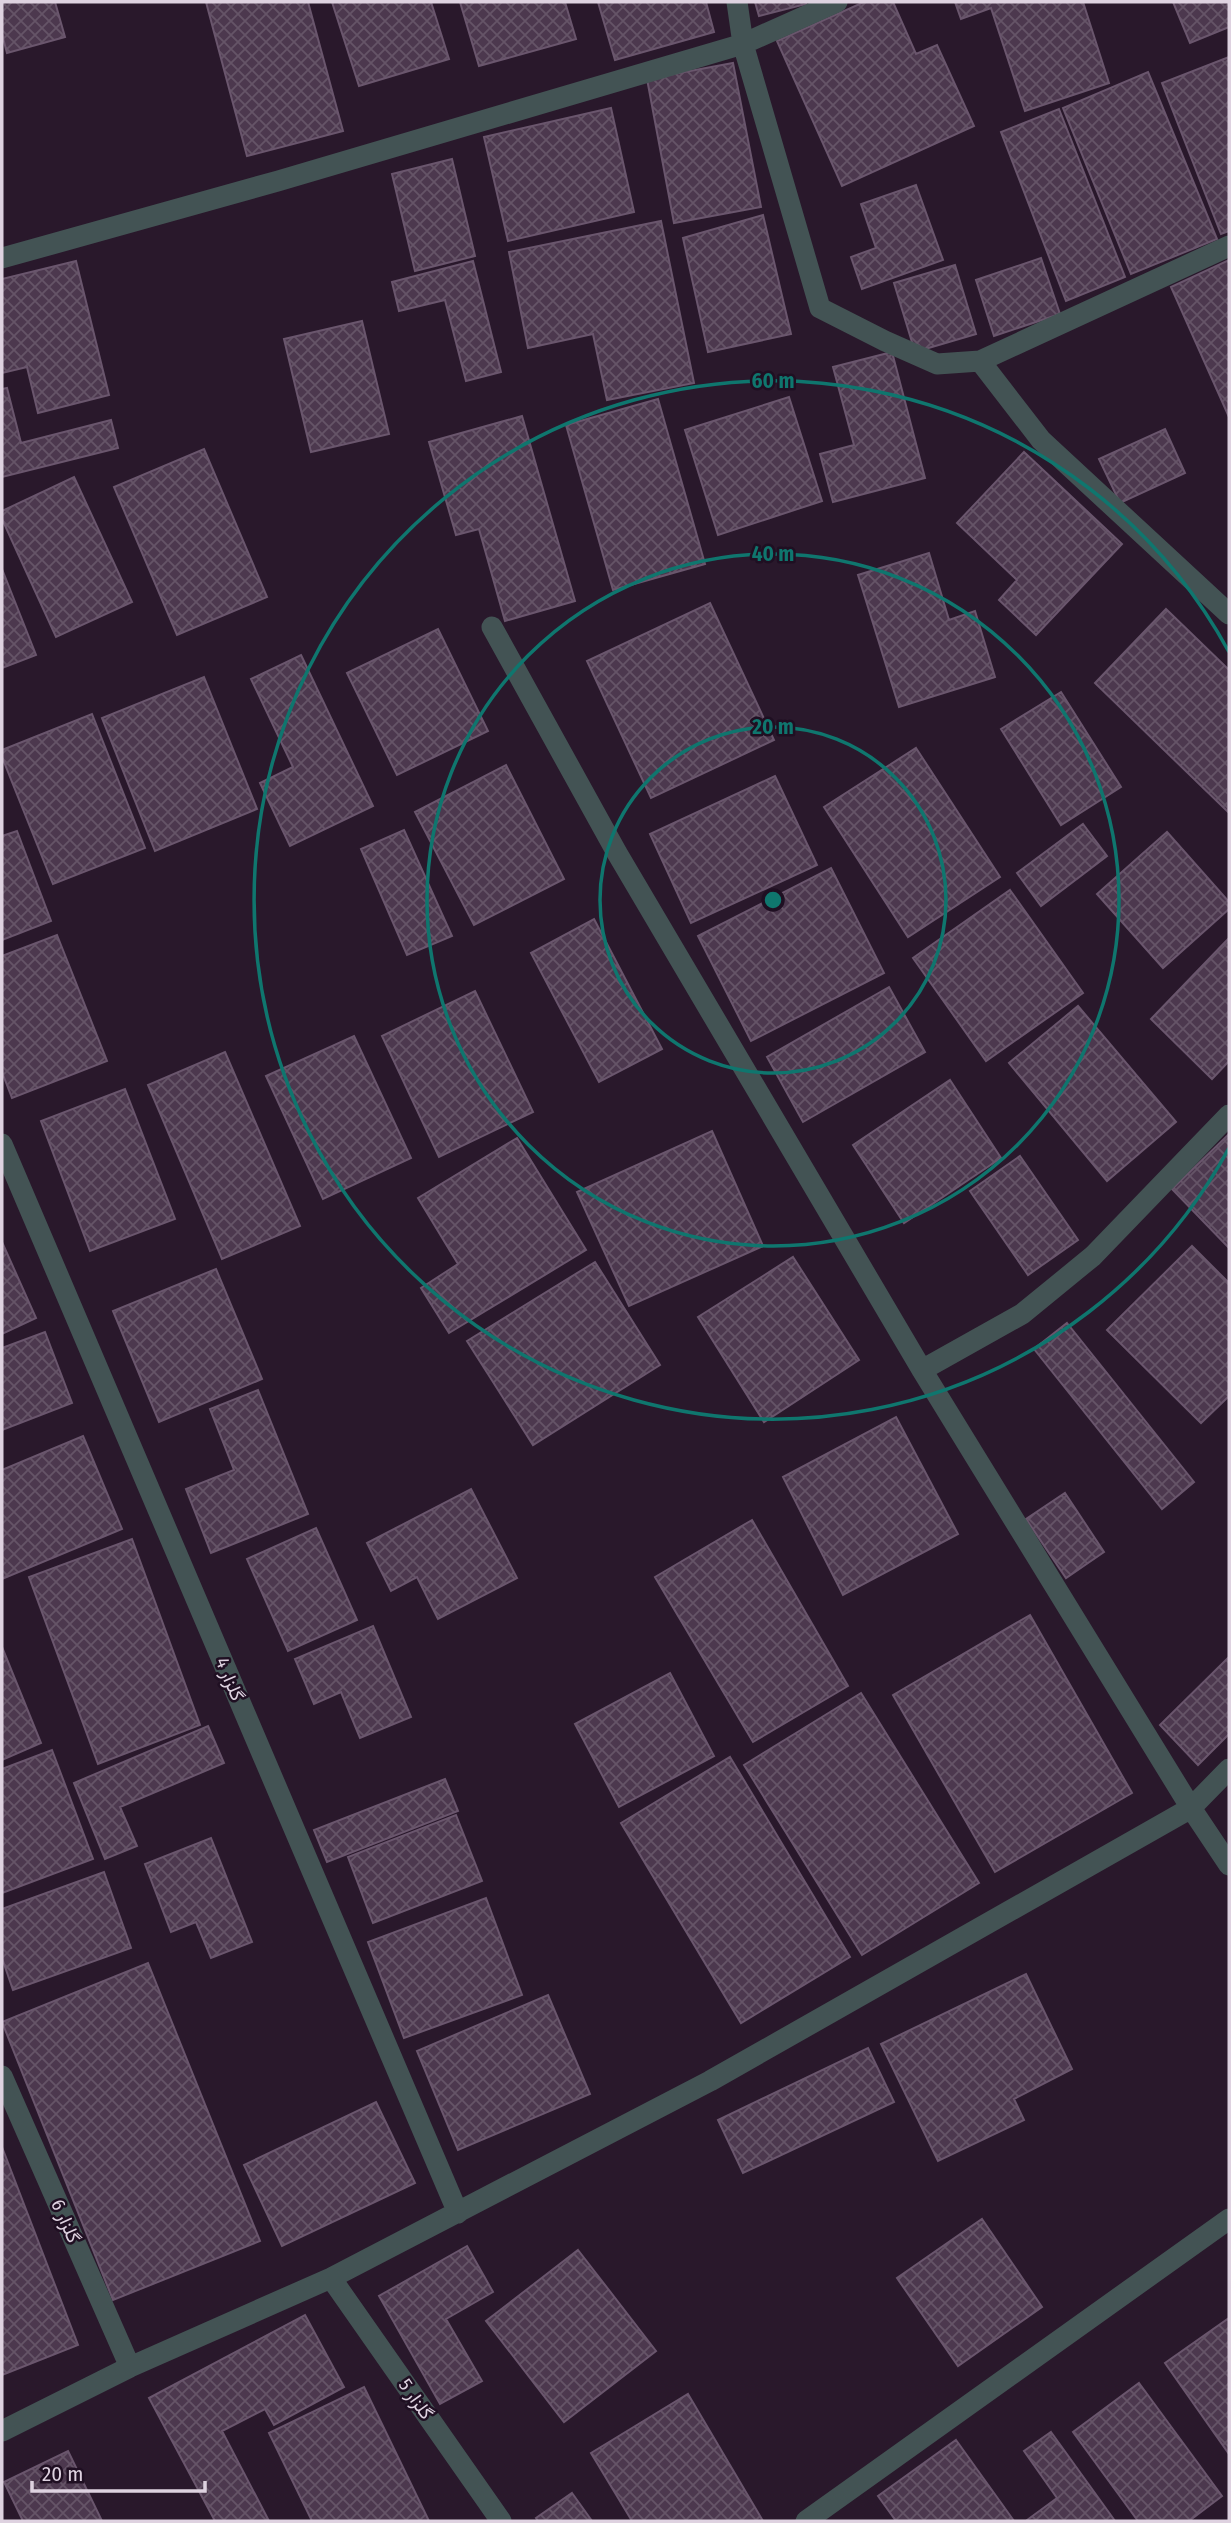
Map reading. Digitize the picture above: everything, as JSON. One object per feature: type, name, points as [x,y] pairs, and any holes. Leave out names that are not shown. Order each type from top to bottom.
[{"type":"street","points":[[737,2],[743,44],[820,308],[885,341],[937,364],[980,361],[1229,246]]},
{"type":"street","points":[[2,258],[278,181],[743,44],[837,2]]},
{"type":"street","points":[[980,361],[1041,440],[1229,614]]},
{"type":"street","points":[[492,627],[617,853],[922,1370],[1191,1808],[1229,1865]]},
{"type":"street","points":[[922,1370],[1022,1314],[1093,1256],[1229,1115]]},
{"type":"street","name":"گلزار 4","points":[[2,1144],[458,2213]]},
{"type":"street","points":[[2,2431],[130,2367],[331,2278],[710,2081],[1191,1808],[1229,1769]]},
{"type":"street","name":"گلزار 6","points":[[2,2076],[130,2367]]},
{"type":"street","points":[[806,2521],[1229,2219]]},
{"type":"street","name":"گلزار 5","points":[[331,2278],[501,2521]]},
{"type":"building","points":[[2,2],[55,2],[65,37],[7,53],[2,34]]},
{"type":"building","points":[[206,2],[308,2],[343,131],[247,156]]},
{"type":"building","points":[[332,2],[431,2],[449,59],[359,86]]},
{"type":"building","points":[[460,2],[565,2],[576,39],[479,66]]},
{"type":"building","points":[[598,2],[706,2],[714,32],[615,60]]},
{"type":"building","points":[[755,2],[806,2],[806,4],[759,16]]},
{"type":"building","points":[[864,2],[893,2],[916,54],[937,45],[974,126],[842,186],[777,41]]},
{"type":"building","points":[[955,2],[1083,2],[1109,83],[1025,111],[991,8],[961,19]]},
{"type":"building","points":[[1173,2],[1229,2],[1229,27],[1190,43]]},
{"type":"building","points":[[1229,57],[1229,231],[1221,234],[1162,83]]},
{"type":"building","points":[[733,63],[761,207],[674,223],[647,79]]},
{"type":"building","points":[[1148,72],[1217,239],[1131,274],[1063,108]]},
{"type":"building","points":[[611,108],[634,212],[508,241],[484,137]]},
{"type":"building","points":[[1059,109],[1125,277],[1066,301],[1001,132]]},
{"type":"building","points":[[452,159],[475,256],[415,271],[392,174]]},
{"type":"building","points":[[916,185],[943,260],[862,289],[851,257],[876,248],[861,204]]},
{"type":"building","points":[[763,215],[791,334],[708,352],[683,238]]},
{"type":"building","points":[[661,221],[694,383],[607,400],[593,334],[528,348],[509,252]]},
{"type":"building","points":[[1041,258],[1060,314],[994,336],[976,280]]},
{"type":"building","points":[[1229,260],[1229,417],[1171,287]]},
{"type":"building","points":[[76,261],[109,395],[38,413],[27,367],[2,373],[2,279]]},
{"type":"building","points":[[473,261],[501,372],[466,381],[445,300],[399,311],[392,282]]},
{"type":"building","points":[[955,265],[976,334],[915,352],[894,283]]},
{"type":"building","points":[[362,321],[389,434],[311,452],[284,339]]},
{"type":"building","points":[[892,352],[925,478],[833,502],[820,454],[854,445],[833,367]]},
{"type":"building","points":[[7,388],[21,443],[111,420],[118,448],[2,477],[2,389]]},
{"type":"building","points":[[789,397],[822,501],[718,535],[685,430]]},
{"type":"building","points":[[658,399],[705,564],[613,590],[566,425]]},
{"type":"building","points":[[522,416],[575,601],[505,621],[479,529],[456,535],[429,442]]},
{"type":"building","points":[[1165,429],[1185,473],[1120,503],[1099,459]]},
{"type":"building","points":[[204,449],[267,597],[177,635],[114,487]]},
{"type":"building","points":[[1024,452],[1122,544],[1036,635],[999,600],[1017,580],[957,523]]},
{"type":"building","points":[[74,477],[132,602],[56,637],[2,519],[2,511]]},
{"type":"building","points":[[929,553],[949,620],[975,611],[995,677],[899,707],[858,575]]},
{"type":"building","points":[[2,569],[36,655],[2,668]]},
{"type":"building","points":[[710,603],[774,740],[651,798],[587,661]]},
{"type":"building","points":[[1166,609],[1229,670],[1228,812],[1095,683]]},
{"type":"building","points":[[438,629],[488,731],[397,775],[347,673]]},
{"type":"building","points":[[301,655],[373,806],[290,846],[260,783],[293,767],[251,679]]},
{"type":"building","points":[[204,677],[257,809],[155,851],[102,718]]},
{"type":"building","points":[[1061,692],[1121,787],[1061,825],[1001,729]]},
{"type":"building","points":[[92,714],[145,848],[53,884],[2,757],[2,750]]},
{"type":"building","points":[[916,748],[1000,877],[908,937],[824,807]]},
{"type":"building","points":[[506,765],[564,879],[474,925],[415,812]]},
{"type":"building","points":[[775,776],[817,865],[691,923],[650,834]]},
{"type":"building","points":[[1083,824],[1107,856],[1041,906],[1017,873]]},
{"type":"building","points":[[404,830],[452,936],[407,955],[361,849]]},
{"type":"building","points":[[17,831],[51,921],[2,940],[2,836]]},
{"type":"building","points":[[1167,832],[1229,902],[1229,909],[1163,968],[1097,894]]},
{"type":"building","points":[[831,868],[884,973],[751,1041],[698,936]]},
{"type":"building","points":[[1010,890],[1083,993],[986,1061],[913,958]]},
{"type":"building","points":[[594,919],[662,1049],[599,1082],[531,953]]},
{"type":"building","points":[[57,935],[107,1061],[12,1098],[2,1072],[2,956]]},
{"type":"building","points":[[1229,938],[1229,1061],[1212,1079],[1151,1019]]},
{"type":"building","points":[[889,987],[925,1052],[803,1122],[767,1057]]},
{"type":"building","points":[[475,991],[533,1112],[439,1157],[382,1036]]},
{"type":"building","points":[[1078,1006],[1176,1122],[1107,1181],[1009,1063]]},
{"type":"building","points":[[354,1036],[411,1158],[323,1199],[266,1076]]},
{"type":"building","points":[[225,1052],[300,1226],[222,1259],[148,1085]]},
{"type":"building","points":[[950,1080],[1001,1158],[904,1223],[853,1145]]},
{"type":"building","points":[[125,1089],[175,1219],[90,1251],[41,1121]]},
{"type":"building","points":[[712,1131],[763,1246],[629,1306],[577,1192]]},
{"type":"building","points":[[1229,1134],[1229,1248],[1172,1189]]},
{"type":"building","points":[[517,1138],[586,1250],[449,1333],[421,1288],[458,1264],[418,1198]]},
{"type":"building","points":[[1020,1156],[1078,1240],[1028,1275],[970,1191]]},
{"type":"building","points":[[2,1242],[36,1318],[2,1334]]},
{"type":"building","points":[[1192,1246],[1229,1283],[1229,1396],[1201,1423],[1107,1330]]},
{"type":"building","points":[[793,1257],[859,1360],[764,1422],[698,1317]]},
{"type":"building","points":[[595,1262],[660,1365],[533,1445],[467,1341]]},
{"type":"building","points":[[216,1269],[262,1379],[159,1422],[113,1311]]},
{"type":"building","points":[[1067,1323],[1194,1482],[1162,1509],[1034,1349]]},
{"type":"building","points":[[45,1332],[72,1403],[2,1430],[2,1348]]},
{"type":"building","points":[[258,1390],[308,1514],[211,1553],[186,1489],[234,1470],[210,1409]]},
{"type":"building","points":[[896,1417],[958,1534],[843,1595],[783,1477]]},
{"type":"building","points":[[83,1436],[122,1529],[2,1579],[2,1470]]},
{"type":"building","points":[[471,1489],[517,1578],[438,1619],[417,1577],[391,1591],[367,1543]]},
{"type":"building","points":[[1065,1493],[1104,1552],[1066,1578],[1026,1519]]},
{"type":"building","points":[[752,1520],[848,1686],[753,1742],[655,1577]]},
{"type":"building","points":[[316,1528],[357,1620],[288,1651],[247,1559]]},
{"type":"building","points":[[132,1539],[200,1725],[98,1764],[29,1577]]},
{"type":"building","points":[[1030,1615],[1132,1793],[995,1872],[893,1695]]},
{"type":"building","points":[[373,1626],[411,1717],[360,1738],[341,1692],[314,1704],[295,1659]]},
{"type":"building","points":[[2,1647],[41,1743],[2,1760]]},
{"type":"building","points":[[1229,1657],[1229,1734],[1198,1765],[1160,1725]]},
{"type":"building","points":[[670,1673],[714,1756],[619,1807],[575,1724]]},
{"type":"building","points":[[861,1693],[979,1883],[862,1955],[744,1765]]},
{"type":"building","points":[[208,1726],[224,1763],[120,1807],[137,1846],[105,1859],[74,1783]]},
{"type":"building","points":[[52,1750],[93,1859],[2,1893],[2,1769]]},
{"type":"building","points":[[730,1757],[850,1957],[741,2023],[621,1823]]},
{"type":"building","points":[[445,1779],[458,1811],[327,1862],[314,1830]]},
{"type":"building","points":[[456,1815],[482,1881],[373,1923],[348,1857]]},
{"type":"building","points":[[211,1838],[252,1942],[211,1958],[196,1922],[171,1932],[145,1864]]},
{"type":"building","points":[[104,1872],[131,1948],[13,1990],[2,1958],[2,1909]]},
{"type":"building","points":[[486,1898],[522,1995],[404,2038],[368,1942]]},
{"type":"building","points":[[148,1963],[260,2241],[113,2300],[2,2022]]},
{"type":"building","points":[[1026,1974],[1072,2069],[1014,2099],[1024,2120],[938,2161],[881,2044]]},
{"type":"building","points":[[548,1995],[590,2094],[458,2150],[417,2051]]},
{"type":"building","points":[[868,2048],[894,2102],[743,2173],[718,2120]]},
{"type":"building","points":[[376,2102],[415,2183],[282,2246],[244,2165]]},
{"type":"building","points":[[2,2147],[78,2345],[2,2375]]},
{"type":"building","points":[[982,2219],[1042,2307],[958,2366],[897,2278]]},
{"type":"building","points":[[467,2246],[493,2292],[446,2319],[482,2381],[440,2404],[379,2296]]},
{"type":"building","points":[[578,2250],[656,2351],[564,2422],[486,2321]]},
{"type":"building","points":[[305,2315],[344,2387],[274,2425],[265,2409],[222,2431],[269,2521],[215,2521],[149,2398]]},
{"type":"building","points":[[1229,2318],[1229,2454],[1165,2363]]},
{"type":"building","points":[[1139,2383],[1222,2496],[1189,2521],[1138,2521],[1073,2432]]},
{"type":"building","points":[[364,2387],[429,2521],[312,2521],[269,2433]]},
{"type":"building","points":[[688,2394],[763,2521],[632,2521],[591,2453]]},
{"type":"building","points":[[1051,2432],[1115,2521],[1027,2520],[1057,2498],[1024,2451]]},
{"type":"building","points":[[956,2440],[1014,2521],[896,2521],[878,2496]]},
{"type":"building","points":[[68,2451],[102,2521],[23,2521],[4,2482]]},
{"type":"building","points":[[572,2493],[592,2521],[538,2521],[536,2518]]}]
